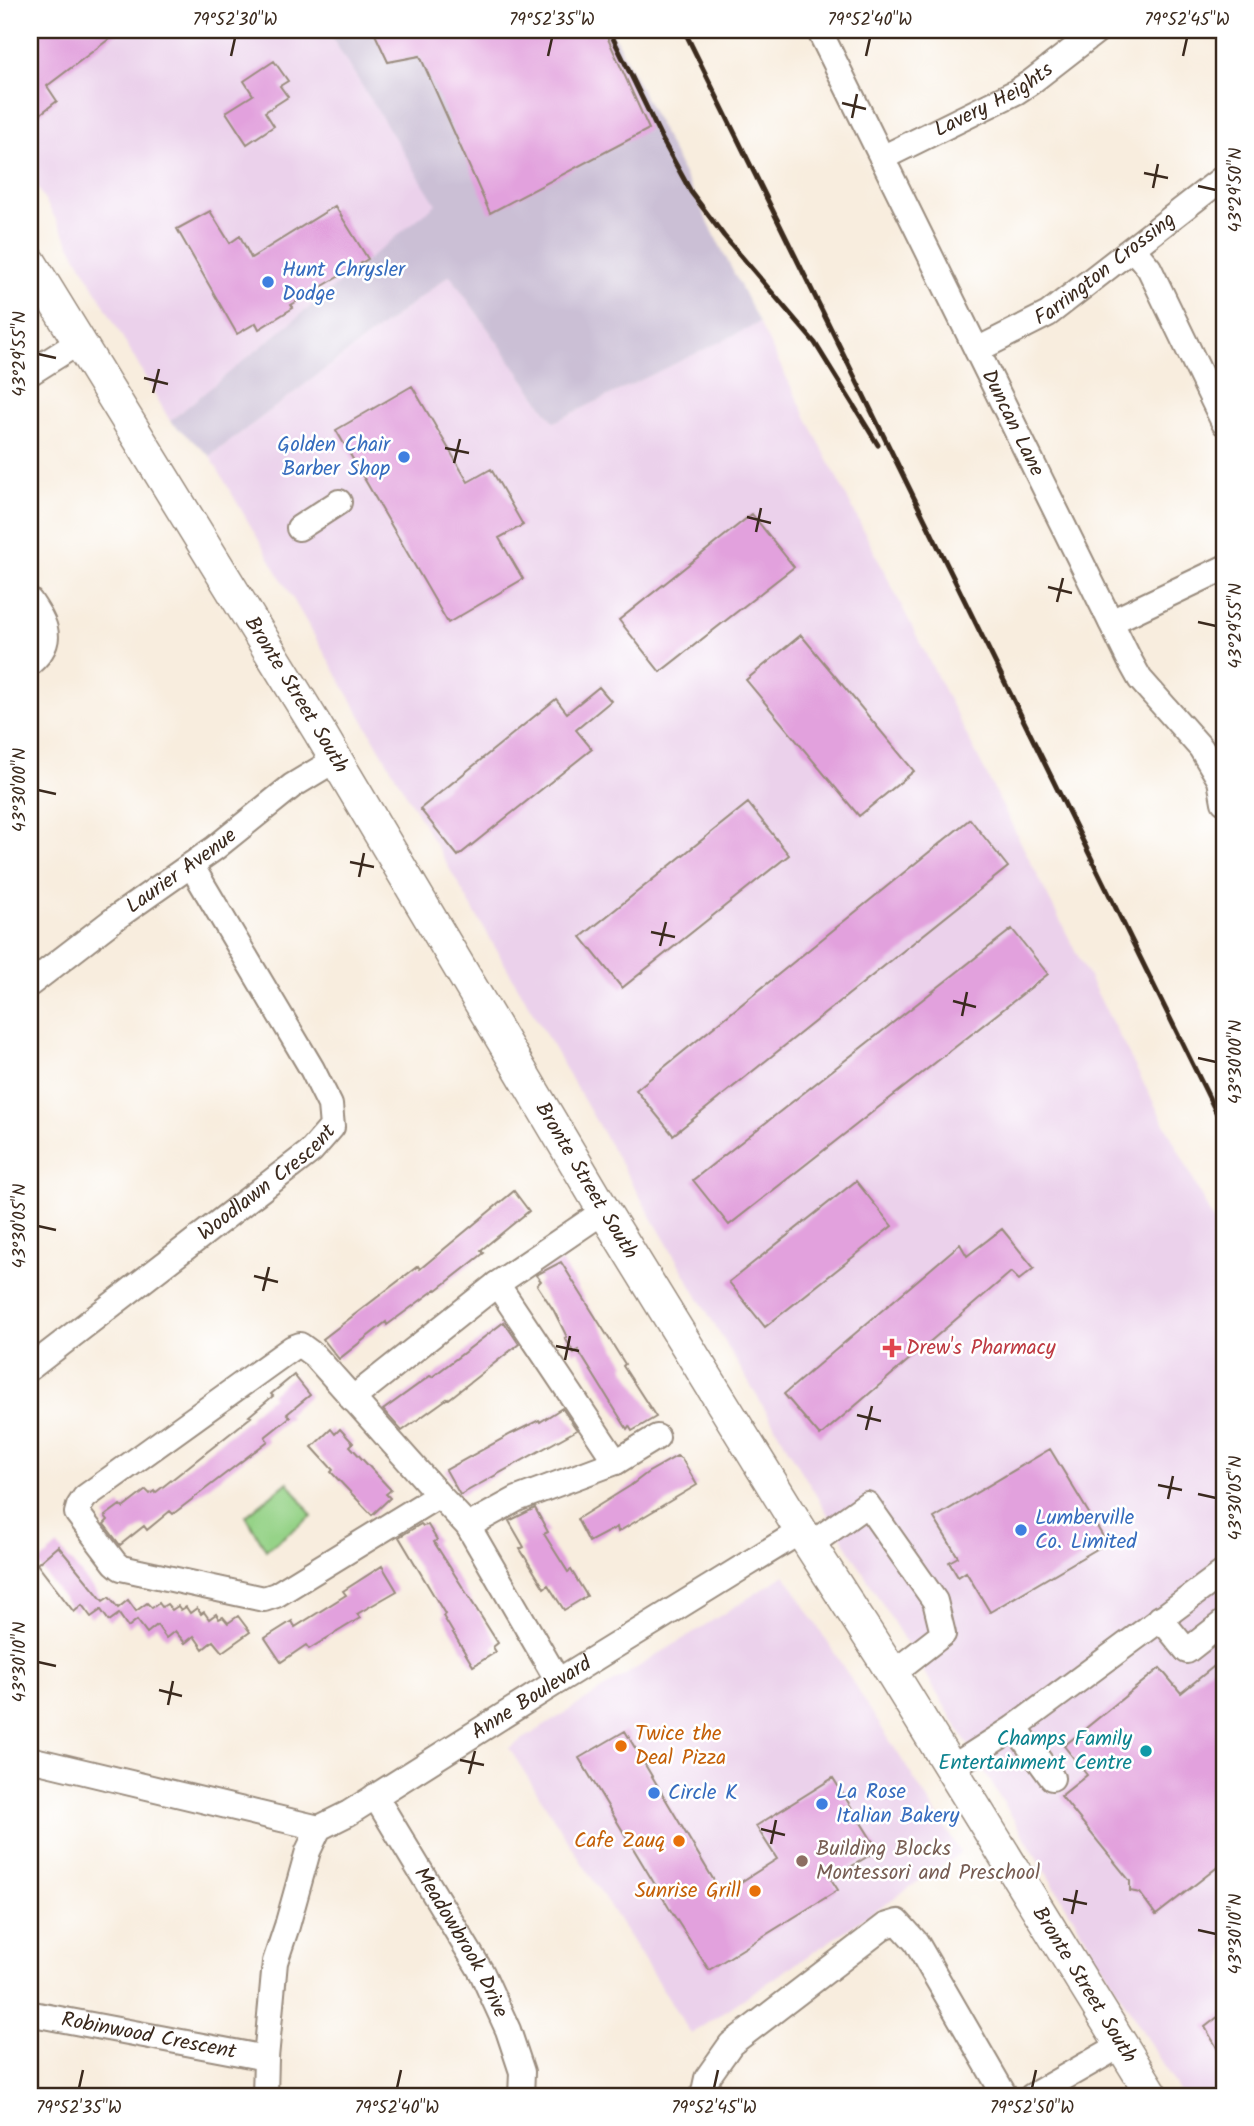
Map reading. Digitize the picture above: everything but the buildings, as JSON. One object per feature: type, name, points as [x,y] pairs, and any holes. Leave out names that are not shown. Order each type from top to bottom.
[{"type":"main road","name":"Bronte Street South","points":[[30,262],[335,760],[604,1211],[1153,2096]]},
{"type":"street","name":"Duncan Lane","points":[[819,30],[1140,679],[1194,740],[1223,787]]},
{"type":"street","name":"Lavery Heights","points":[[882,158],[1016,92],[1098,30]]},
{"type":"street","name":"Farrington Crossing","points":[[977,351],[1048,314],[1224,177]]},
{"type":"street","points":[[1133,248],[1149,268],[1224,423]]},
{"type":"street","points":[[30,373],[79,342]]},
{"type":"street","points":[[299,528],[339,502]]},
{"type":"street","points":[[1111,622],[1224,568]]},
{"type":"street","points":[[30,600],[46,631],[46,643],[42,653],[30,663]]},
{"type":"street","name":"Laurier Avenue","points":[[30,984],[191,865],[292,786],[335,760]]},
{"type":"street","name":"Woodlawn Crescent","points":[[30,1367],[311,1151],[332,1127],[330,1105],[312,1069],[191,865]]},
{"type":"street","points":[[352,1399],[497,1283],[604,1211]]},
{"type":"street","points":[[497,1283],[616,1462]]},
{"type":"street","points":[[439,1496],[276,1595],[264,1599],[121,1568],[77,1513],[85,1497],[292,1348],[300,1345],[307,1349],[468,1525],[558,1681]]},
{"type":"street","points":[[468,1525],[517,1499],[616,1462],[657,1437]]},
{"type":"street","name":"Anne Boulevard","points":[[319,1828],[349,1813],[558,1681],[867,1504],[934,1601],[943,1634],[893,1674]]},
{"type":"street","points":[[951,1768],[1015,1727],[1224,1572]]},
{"type":"street","points":[[1160,1618],[1187,1651],[1224,1622]]},
{"type":"street","points":[[1015,1727],[1052,1777]]},
{"type":"street","points":[[30,1759],[319,1828],[308,1850],[275,1962],[265,2096]]},
{"type":"street","name":"Meadowbrook Drive","points":[[374,1796],[482,1973],[508,2030],[522,2072],[521,2096]]},
{"type":"street","points":[[703,2096],[707,2078],[731,2044],[885,1926],[898,1922],[916,1942],[1005,2096]]},
{"type":"street","name":"Robinwood Crescent","points":[[30,2015],[99,2025],[164,2040],[266,2058]]},
{"type":"street","points":[[1032,2096],[1121,2045]]},
{"type":"shaded area","points":[[30,30],[327,30],[437,204],[170,421],[30,174]]},
{"type":"shaded area","points":[[327,30],[611,30],[759,323],[554,422],[450,275],[210,456],[170,421],[436,204]]},
{"type":"shaded area","points":[[450,275],[554,422],[759,323],[1224,1243],[1224,2096],[1182,2096],[694,1290],[210,456]]},
{"type":"shaded area","points":[[785,1575],[961,1853],[691,2034],[509,1748]]},
{"type":"green space","points":[[288,1482],[312,1516],[266,1550],[246,1516]]},
{"type":"railway","points":[[609,30],[691,192],[724,236],[815,343],[878,445]]},
{"type":"railway","points":[[684,30],[1224,1128]]},
{"type":"place","name":"Hunt Chrysler Dodge","points":[[268,282]]},
{"type":"place","name":"Golden Chair Barber Shop","points":[[404,457]]},
{"type":"place","name":"Drew's Pharmacy","points":[[892,1348]]},
{"type":"place","name":"Lumberville Co. Limited","points":[[1021,1530]]},
{"type":"place","name":"Twice the Deal Pizza","points":[[621,1746]]},
{"type":"place","name":"Champs Family Entertainment Centre","points":[[1146,1751]]},
{"type":"place","name":"Circle K","points":[[654,1793]]},
{"type":"place","name":"La Rose Italian Bakery","points":[[822,1804]]},
{"type":"place","name":"Cafe Zauq","points":[[679,1841]]},
{"type":"place","name":"Building Blocks Montessori and Preschool","points":[[802,1861]]},
{"type":"place","name":"Sunrise Grill","points":[[755,1891]]}]
